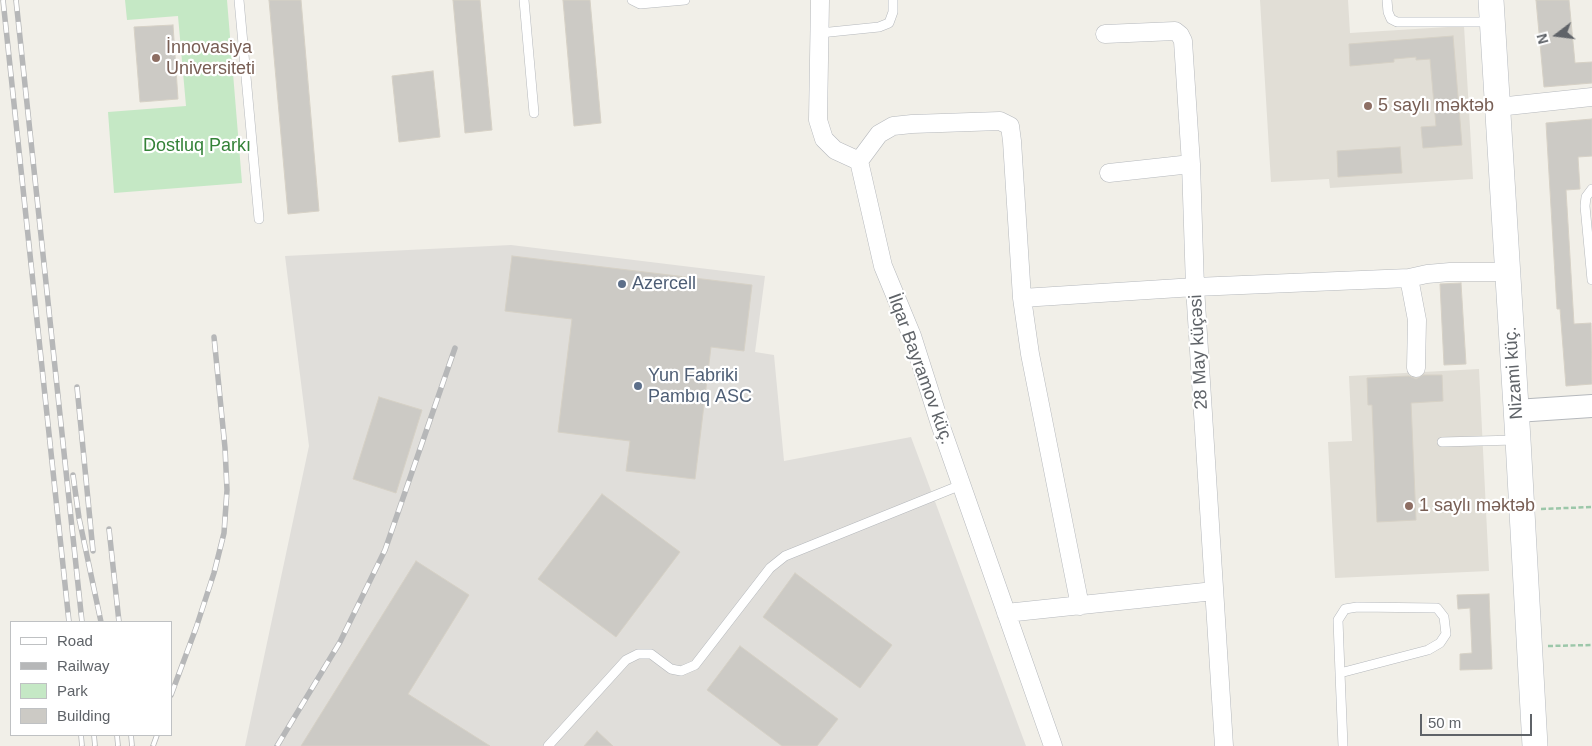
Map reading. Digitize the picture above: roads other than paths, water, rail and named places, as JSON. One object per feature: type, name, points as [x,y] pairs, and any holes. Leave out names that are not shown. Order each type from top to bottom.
[{"type":"main road","name":"Nizami küç.","points":[[1492,11],[1535,746]]},
{"type":"street","points":[[820,0],[818,120],[824,139],[835,150],[859,161],[879,134],[893,126],[1000,121],[1010,126],[1022,298],[1030,354],[1080,606]]},
{"type":"street","name":"28 May küçəsi","points":[[1105,34],[1175,32],[1180,35],[1183,41],[1191,164],[1195,287],[1224,746]]},
{"type":"street","points":[[1498,107],[1592,97]]},
{"type":"street","name":"İlqar Bayramov küç.","points":[[859,161],[883,266],[912,336],[940,424],[1053,746]]},
{"type":"street","points":[[1109,173],[1191,164]]},
{"type":"street","points":[[1022,298],[1195,287],[1409,278],[1450,272],[1507,272]]},
{"type":"street","points":[[1409,278],[1417,320],[1416,368]]},
{"type":"street","points":[[1516,411],[1592,406]]},
{"type":"street","points":[[1006,614],[1214,591]]},
{"type":"lane","points":[[239,0],[259,219]]},
{"type":"lane","points":[[524,0],[534,113]]},
{"type":"lane","points":[[632,0],[640,4],[685,0]]},
{"type":"lane","points":[[820,33],[879,27],[889,23],[893,12],[893,0]]},
{"type":"lane","points":[[1387,0],[1388,12],[1391,19],[1396,22],[1492,11]]},
{"type":"lane","points":[[1592,189],[1586,197],[1585,206],[1592,280]]},
{"type":"lane","points":[[1442,442],[1518,440]]},
{"type":"lane","points":[[548,746],[626,660],[638,654],[651,654],[671,669],[681,671],[695,665],[770,568],[785,556],[961,485]]},
{"type":"lane","points":[[1340,673],[1428,650],[1440,643],[1446,634],[1444,617],[1437,608],[1357,607],[1345,609],[1338,620],[1340,673],[1344,746]]},
{"type":"railway","points":[[3,0],[69,621]]},
{"type":"railway","points":[[16,0],[82,621]]},
{"type":"railway","points":[[172,692],[214,573],[224,533],[227,490],[225,448],[214,337]]},
{"type":"railway","points":[[277,746],[340,642],[385,550],[455,348]]},
{"type":"railway","points":[[77,387],[93,551]]},
{"type":"railway","points":[[73,475],[79,518],[101,621]]},
{"type":"railway","points":[[109,529],[119,621]]},
{"type":"railway","points":[[81,736],[82,746]]},
{"type":"railway","points":[[94,736],[95,746]]},
{"type":"railway","points":[[117,736],[118,746]]},
{"type":"railway","points":[[131,736],[132,746]]},
{"type":"railway","points":[[153,746],[157,736]]},
{"type":"place","name":"İnnovasiya Universiteti","points":[[156,58]]},
{"type":"place","name":"5 saylı məktəb","points":[[1368,106]]},
{"type":"place","name":"Azercell","points":[[622,284]]},
{"type":"place","name":"Yun Fabriki Pambıq ASC","points":[[638,386]]},
{"type":"place","name":"1 saylı məktəb","points":[[1409,506]]},
{"type":"park label","name":"Dostluq Parkı","points":[[197,146]]}]
